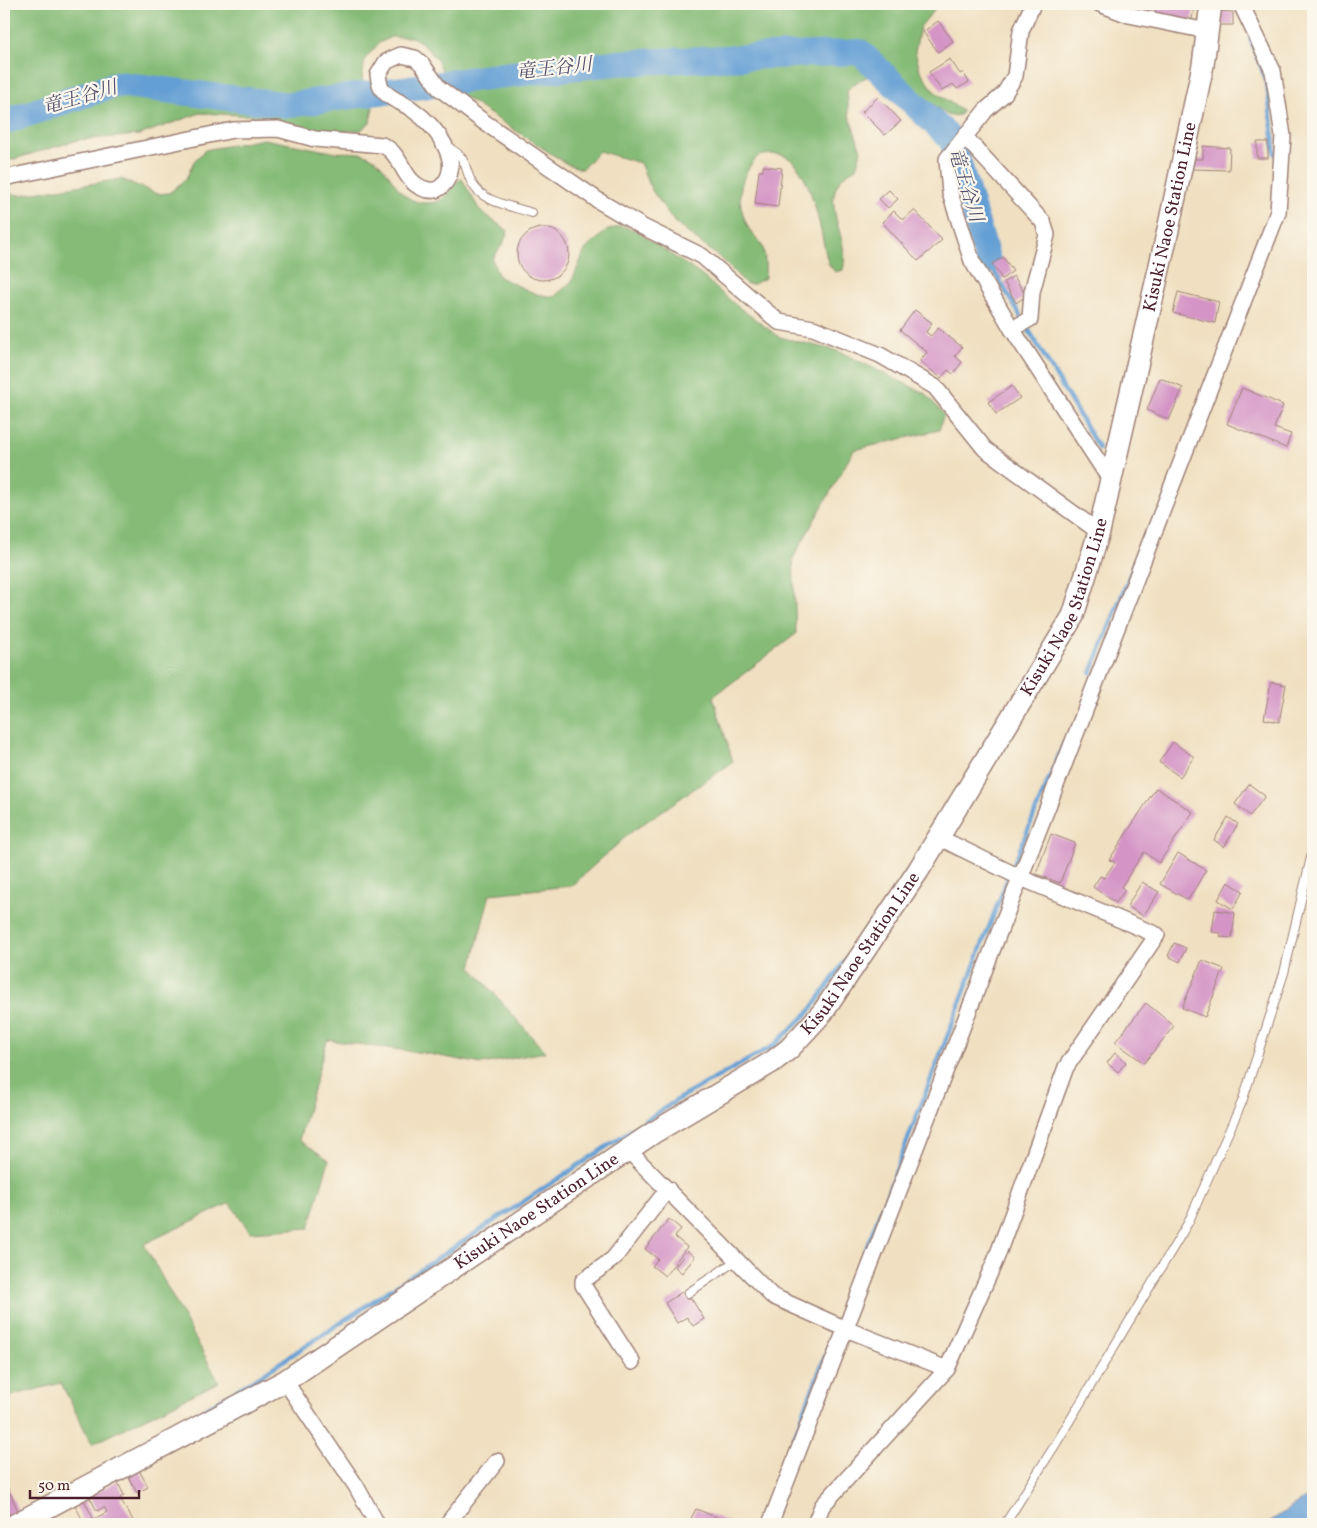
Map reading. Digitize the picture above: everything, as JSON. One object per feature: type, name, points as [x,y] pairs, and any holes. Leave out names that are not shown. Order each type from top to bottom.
[{"type":"main road","name":"Kisuki Naoe Station Line","points":[[16,1524],[285,1381],[628,1150],[772,1062],[804,1035],[822,1012],[940,838],[1073,616],[1099,532],[1168,230],[1203,65],[1211,4]]},
{"type":"street","points":[[1033,4],[1021,31],[1015,76],[1004,94],[986,110],[947,159],[950,193],[972,261],[1012,329],[1111,481]]},
{"type":"street","points":[[1100,4],[1128,15],[1207,31]]},
{"type":"street","points":[[770,1524],[1278,212],[1283,136],[1272,71],[1241,4]]},
{"type":"street","points":[[4,178],[233,130],[273,129],[315,140],[382,145],[391,148],[416,185],[431,191],[439,190],[449,175],[451,166],[444,146],[420,116],[393,100],[382,88],[378,75],[386,62],[400,55],[415,58],[422,64],[439,88],[491,127],[599,201],[643,227],[702,256],[779,322],[813,328],[880,355],[935,386],[985,449],[1099,532]]},
{"type":"street","points":[[965,137],[1043,222],[1047,235],[1032,292],[1030,319],[1012,329]]},
{"type":"street","points":[[815,1524],[822,1506],[947,1369],[996,1259],[1066,1067],[1156,935],[1021,878],[940,838]]},
{"type":"street","points":[[628,1150],[772,1296],[846,1329],[947,1369]]},
{"type":"street","points":[[632,1362],[583,1285],[583,1281],[613,1259],[668,1190]]},
{"type":"street","points":[[285,1381],[356,1486],[376,1524]]},
{"type":"street","points":[[447,1524],[498,1461]]},
{"type":"lane","points":[[444,146],[461,155],[478,191],[488,198],[532,213]]},
{"type":"lane","points":[[1005,1524],[1188,1223],[1242,1102],[1284,973],[1313,849]]},
{"type":"lane","points":[[688,1293],[737,1260]]},
{"type":"green space","points":[[4,4],[939,4],[920,27],[915,51],[920,70],[934,91],[962,111],[960,115],[949,116],[912,88],[888,75],[875,75],[862,79],[847,90],[849,115],[861,151],[856,168],[842,178],[835,189],[835,215],[844,257],[843,270],[835,272],[828,263],[814,202],[801,171],[792,161],[782,155],[758,156],[746,173],[740,198],[741,208],[748,227],[761,243],[765,262],[765,278],[754,284],[746,284],[723,260],[675,223],[651,189],[640,163],[599,151],[582,169],[567,164],[461,95],[445,76],[437,60],[421,42],[412,37],[391,37],[379,43],[365,59],[362,79],[373,107],[370,122],[361,130],[330,132],[305,129],[259,116],[200,113],[139,135],[78,140],[4,162]]},
{"type":"green space","points":[[264,139],[332,152],[367,155],[376,160],[400,190],[415,201],[426,203],[440,200],[462,179],[480,211],[508,231],[503,244],[492,259],[499,277],[536,294],[554,297],[572,281],[585,250],[606,231],[620,226],[635,230],[701,275],[737,306],[779,337],[838,351],[926,394],[944,414],[939,430],[854,450],[793,558],[796,634],[713,697],[733,762],[630,833],[571,886],[490,894],[471,967],[545,1052],[482,1064],[424,1053],[327,1040],[299,1140],[329,1160],[309,1228],[250,1232],[230,1203],[144,1244],[219,1382],[92,1444],[61,1383],[11,1396],[4,1411],[4,193],[21,195],[121,179],[158,194],[169,193],[186,179],[194,161],[205,150]]},
{"type":"water","points":[[1313,1493],[1313,1524],[1266,1524]]},
{"type":"building","points":[[1157,4],[1195,4],[1191,23],[1154,16]]},
{"type":"building","points":[[1219,11],[1233,12],[1233,25],[1218,25]]},
{"type":"building","points":[[938,21],[953,41],[938,52],[923,32]]},
{"type":"building","points":[[950,59],[960,74],[963,72],[969,82],[957,89],[953,84],[942,91],[929,72]]},
{"type":"building","points":[[878,97],[901,121],[885,135],[862,112]]},
{"type":"building","points":[[1257,142],[1268,142],[1268,158],[1257,158]]},
{"type":"building","points":[[1203,146],[1230,148],[1229,170],[1191,169],[1192,159],[1203,159]]},
{"type":"building","points":[[763,166],[782,168],[778,207],[755,204],[759,171],[763,171]]},
{"type":"building","points":[[889,190],[898,199],[888,208],[879,199]]},
{"type":"building","points":[[914,210],[942,240],[918,261],[882,222],[894,211],[903,220]]},
{"type":"building","points":[[538,228],[548,228],[562,235],[569,249],[569,259],[562,273],[548,280],[538,280],[528,276],[521,269],[517,259],[517,249],[521,239],[528,232]]},
{"type":"building","points":[[1003,257],[1013,271],[1002,279],[992,264]]},
{"type":"building","points":[[1014,276],[1026,296],[1016,303],[1004,282]]},
{"type":"building","points":[[1178,292],[1219,302],[1215,323],[1173,313]]},
{"type":"building","points":[[915,310],[932,323],[926,332],[931,336],[938,328],[962,347],[955,356],[962,362],[953,374],[948,370],[941,378],[920,361],[927,352],[900,330]]},
{"type":"building","points":[[1160,378],[1183,388],[1169,420],[1147,410]]},
{"type":"building","points":[[1012,386],[1020,398],[996,414],[988,402]]},
{"type":"building","points":[[1242,388],[1283,405],[1274,428],[1291,434],[1286,448],[1227,424]]},
{"type":"building","points":[[1271,682],[1286,685],[1279,722],[1264,719]]},
{"type":"building","points":[[1173,742],[1194,757],[1180,777],[1159,762]]},
{"type":"building","points":[[1249,784],[1265,796],[1250,816],[1235,804]]},
{"type":"building","points":[[1156,788],[1193,812],[1159,863],[1144,852],[1121,887],[1125,890],[1116,903],[1093,887],[1100,876],[1104,878],[1115,862],[1109,860]]},
{"type":"building","points":[[1228,817],[1238,824],[1224,847],[1214,840]]},
{"type":"building","points":[[1051,834],[1075,843],[1060,883],[1036,874]]},
{"type":"building","points":[[1178,853],[1206,870],[1188,900],[1160,884]]},
{"type":"building","points":[[1142,882],[1159,892],[1143,916],[1127,906]]},
{"type":"building","points":[[1228,882],[1243,891],[1233,909],[1218,900]]},
{"type":"building","points":[[1215,910],[1235,913],[1232,938],[1220,937],[1221,933],[1212,932]]},
{"type":"building","points":[[1174,943],[1186,948],[1180,962],[1168,956]]},
{"type":"building","points":[[1202,960],[1224,969],[1205,1017],[1182,1008]]},
{"type":"building","points":[[1146,1003],[1174,1026],[1144,1063],[1115,1042]]},
{"type":"building","points":[[1115,1053],[1126,1062],[1118,1072],[1107,1063]]},
{"type":"building","points":[[669,1219],[681,1229],[675,1237],[687,1247],[665,1276],[652,1266],[658,1259],[645,1249]]},
{"type":"building","points":[[687,1251],[695,1257],[682,1273],[675,1267]]},
{"type":"building","points":[[682,1292],[687,1300],[691,1298],[704,1319],[693,1326],[687,1317],[677,1323],[665,1303]]},
{"type":"building","points":[[138,1468],[148,1487],[137,1493],[127,1474]]},
{"type":"building","points":[[4,1479],[18,1511],[4,1517]]},
{"type":"building","points":[[117,1481],[124,1495],[120,1498],[135,1524],[94,1524],[92,1520],[107,1512],[104,1507],[97,1511],[89,1496]]},
{"type":"building","points":[[84,1500],[93,1518],[86,1521],[88,1524],[78,1524],[83,1521],[75,1505]]},
{"type":"building","points":[[696,1509],[734,1524],[688,1524]]},
{"type":"waterway","points":[[1250,38],[1267,83],[1275,154]]},
{"type":"waterway","name":"竜王谷川","points":[[4,122],[117,84],[288,105],[495,76],[615,63],[860,52],[952,140],[988,261]]},
{"type":"waterway","points":[[988,261],[1099,449]]},
{"type":"waterway","points":[[1091,673],[1146,534]]},
{"type":"waterway","points":[[761,1524],[1005,885],[1064,743]]},
{"type":"waterway","points":[[165,1433],[260,1376],[680,1098],[773,1046],[810,1011],[847,958]]}]
